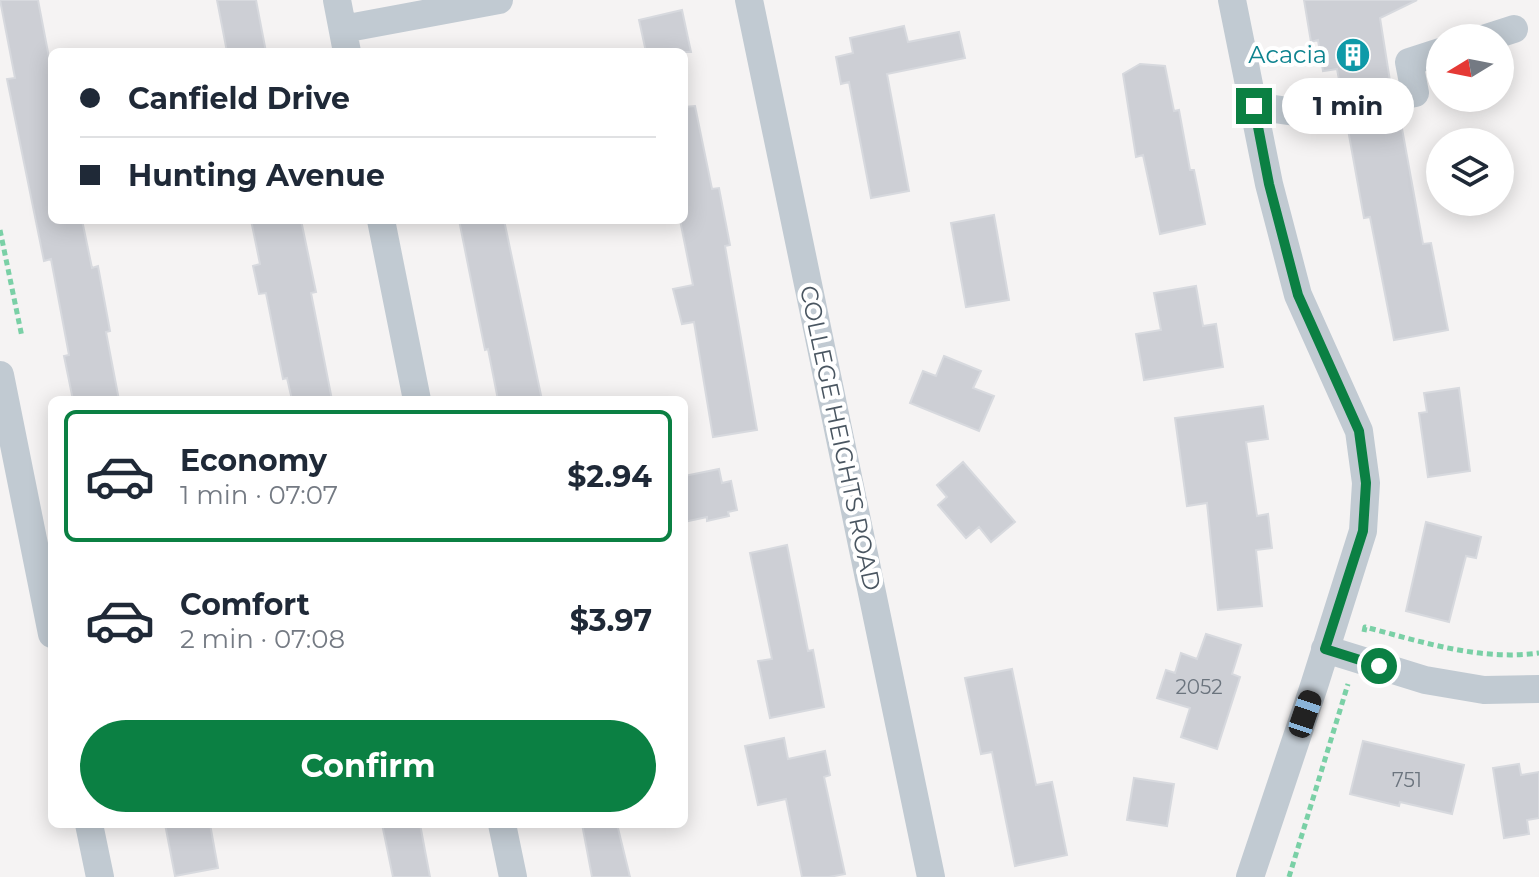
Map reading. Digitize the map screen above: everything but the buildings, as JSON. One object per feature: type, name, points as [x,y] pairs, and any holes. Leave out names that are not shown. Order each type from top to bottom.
[{"type":"street","points":[[337,0],[345,40],[437,6],[499,0]]},
{"type":"street","name":"COLLEGE HEIGHTS ROAD","points":[[749,0],[931,877]]},
{"type":"street","points":[[1232,0],[1269,184],[1298,295],[1359,431],[1366,483],[1363,531],[1250,877]]},
{"type":"street","points":[[1254,106],[1295,112],[1330,110],[1415,93],[1409,62],[1426,57]]},
{"type":"street","points":[[382,224],[416,396]]},
{"type":"street","points":[[0,375],[11,481],[48,619]]},
{"type":"street","points":[[1325,649],[1425,680],[1484,690],[1539,689]]},
{"type":"street","points":[[90,828],[100,877]]},
{"type":"street","points":[[503,828],[513,877]]},
{"type":"path","points":[[0,230],[22,337]]},
{"type":"path","points":[[1289,877],[1365,627],[1458,652],[1512,657],[1539,653]]},
{"type":"place","name":"Acacia","points":[[1353,55]]},
{"type":"route","points":[[1254,106],[1269,184],[1298,295],[1359,431],[1366,483],[1363,531],[1325,649],[1379,666]]}]
